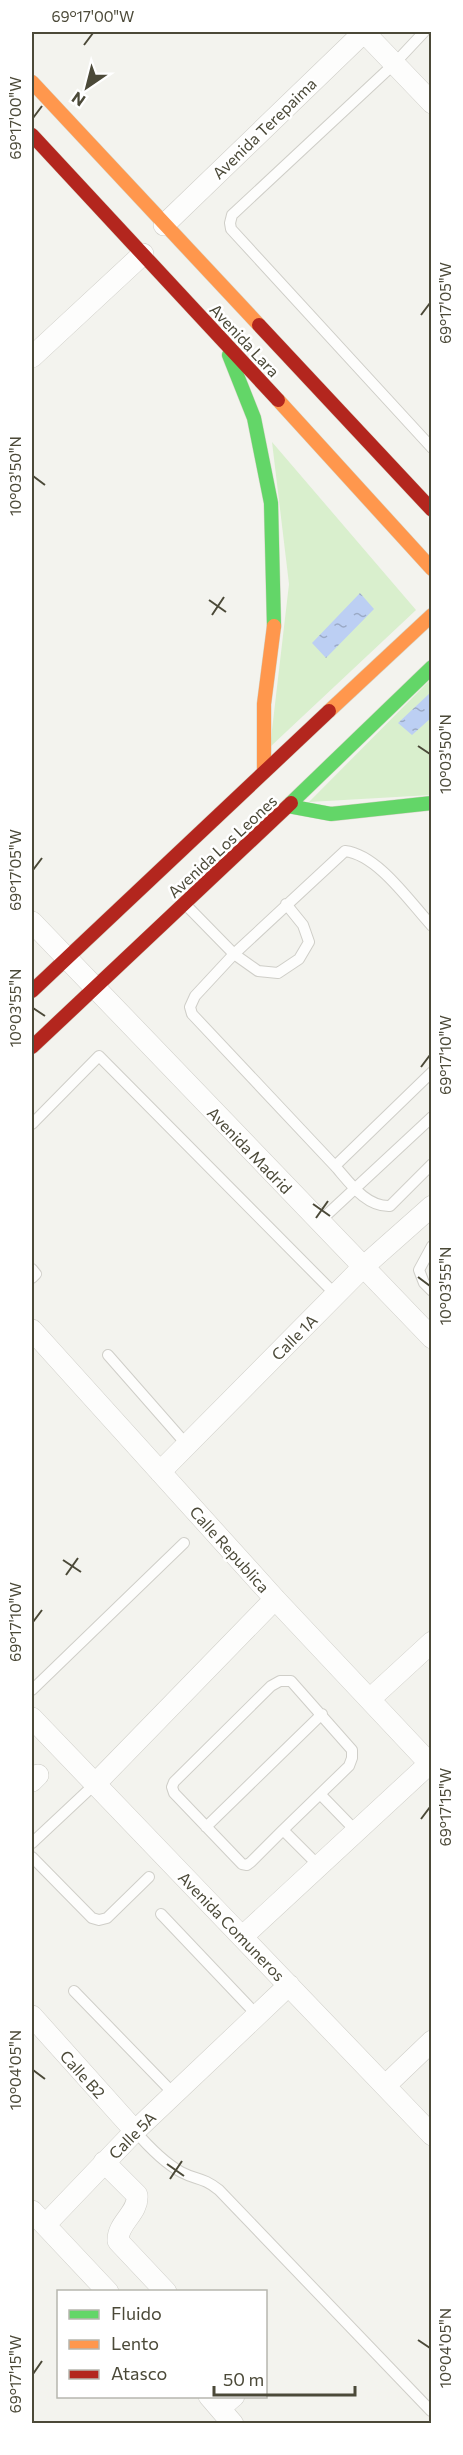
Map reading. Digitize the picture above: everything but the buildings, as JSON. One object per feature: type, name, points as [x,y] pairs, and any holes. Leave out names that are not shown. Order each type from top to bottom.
[{"type":"street","points":[[364,32],[432,103]]},
{"type":"street","name":"Avenida Terepaima","points":[[164,225],[364,32]]},
{"type":"street","name":"Avenida Lara","points":[[32,82],[432,510]]},
{"type":"street","name":"Avenida Lara","points":[[32,135],[223,339],[432,569]]},
{"type":"street","points":[[32,357],[143,254]]},
{"type":"street","points":[[223,339],[254,418],[271,503],[275,615],[264,704],[264,772]]},
{"type":"street","name":"Avenida Los Leones","points":[[32,991],[432,615]]},
{"type":"street","name":"Avenida Los Leones","points":[[32,1047],[432,667]]},
{"type":"street","points":[[288,806],[331,814],[432,803]]},
{"type":"street","name":"Avenida Madrid","points":[[32,922],[362,1268],[432,1338]]},
{"type":"street","name":"Calle 1A","points":[[160,1472],[362,1268],[432,1206]]},
{"type":"street","name":"Calle Republica","points":[[32,1330],[275,1599],[430,1765]]},
{"type":"street","points":[[95,1784],[275,1599]]},
{"type":"street","points":[[370,1699],[432,1642]]},
{"type":"street","name":"Avenida Comuneros","points":[[32,1718],[432,2135]]},
{"type":"street","points":[[242,1937],[430,1765]]},
{"type":"street","name":"Calle 5A","points":[[106,2290],[38,2218],[104,2162],[289,1985]]},
{"type":"street","name":"Calle B2","points":[[32,2016],[135,2131]]},
{"type":"street","points":[[385,2086],[432,2041]]},
{"type":"street","points":[[104,2162],[137,2195],[137,2202],[118,2234],[118,2241],[164,2290]]},
{"type":"lane","points":[[424,32],[394,64],[232,215],[230,223],[231,229],[432,448]]},
{"type":"lane","points":[[432,926],[373,862],[356,852],[345,851],[234,954],[195,996],[190,1007],[192,1014],[366,1199],[379,1207],[390,1206],[432,1164]]},
{"type":"lane","points":[[185,904],[234,954],[258,971],[278,973],[300,959],[309,942],[303,925],[286,904]]},
{"type":"lane","points":[[32,1124],[99,1056],[336,1294]]},
{"type":"lane","points":[[335,1166],[432,1072]]},
{"type":"lane","points":[[319,1222],[432,1117]]},
{"type":"lane","points":[[432,1246],[419,1270],[424,1282],[432,1291]]},
{"type":"lane","points":[[32,1269],[36,1274],[32,1278]]},
{"type":"lane","points":[[108,1355],[187,1445]]},
{"type":"lane","points":[[32,1690],[184,1543]]},
{"type":"lane","points":[[280,1681],[291,1681],[322,1714],[352,1750],[349,1766],[247,1865],[242,1864],[174,1793],[172,1787],[174,1782],[263,1694],[280,1681]]},
{"type":"lane","points":[[206,1827],[322,1714]]},
{"type":"lane","points":[[32,1843],[95,1784]]},
{"type":"lane","points":[[320,1794],[356,1831]]},
{"type":"lane","points":[[282,1830],[319,1866]]},
{"type":"lane","points":[[32,1857],[92,1918],[99,1920],[107,1918],[149,1877]]},
{"type":"lane","points":[[161,1914],[257,2015]]},
{"type":"lane","points":[[74,1991],[174,2094]]},
{"type":"lane","points":[[135,2131],[146,2144],[175,2168],[204,2180],[219,2190],[431,2411]]},
{"type":"green space","points":[[272,442],[416,610],[270,747],[289,584]]},
{"type":"green space","points":[[431,679],[431,795],[309,802]]},
{"type":"water","points":[[360,593],[374,609],[326,658],[312,643]]},
{"type":"water","points":[[431,692],[431,718],[412,735],[398,723]]},
{"type":"traffic: fast","points":[[229,355],[254,418],[271,503],[274,626]]},
{"type":"traffic: fast","points":[[291,803],[432,667]]},
{"type":"traffic: fast","points":[[288,806],[331,814],[432,803]]},
{"type":"traffic: slow","points":[[32,82],[259,325]]},
{"type":"traffic: slow","points":[[278,400],[432,569]]},
{"type":"traffic: slow","points":[[329,711],[432,615]]},
{"type":"traffic: slow","points":[[264,772],[264,704],[274,626]]},
{"type":"traffic: jam","points":[[32,135],[278,400]]},
{"type":"traffic: jam","points":[[259,325],[432,510]]},
{"type":"traffic: jam","points":[[32,991],[329,711]]},
{"type":"traffic: jam","points":[[32,1047],[291,803]]}]
